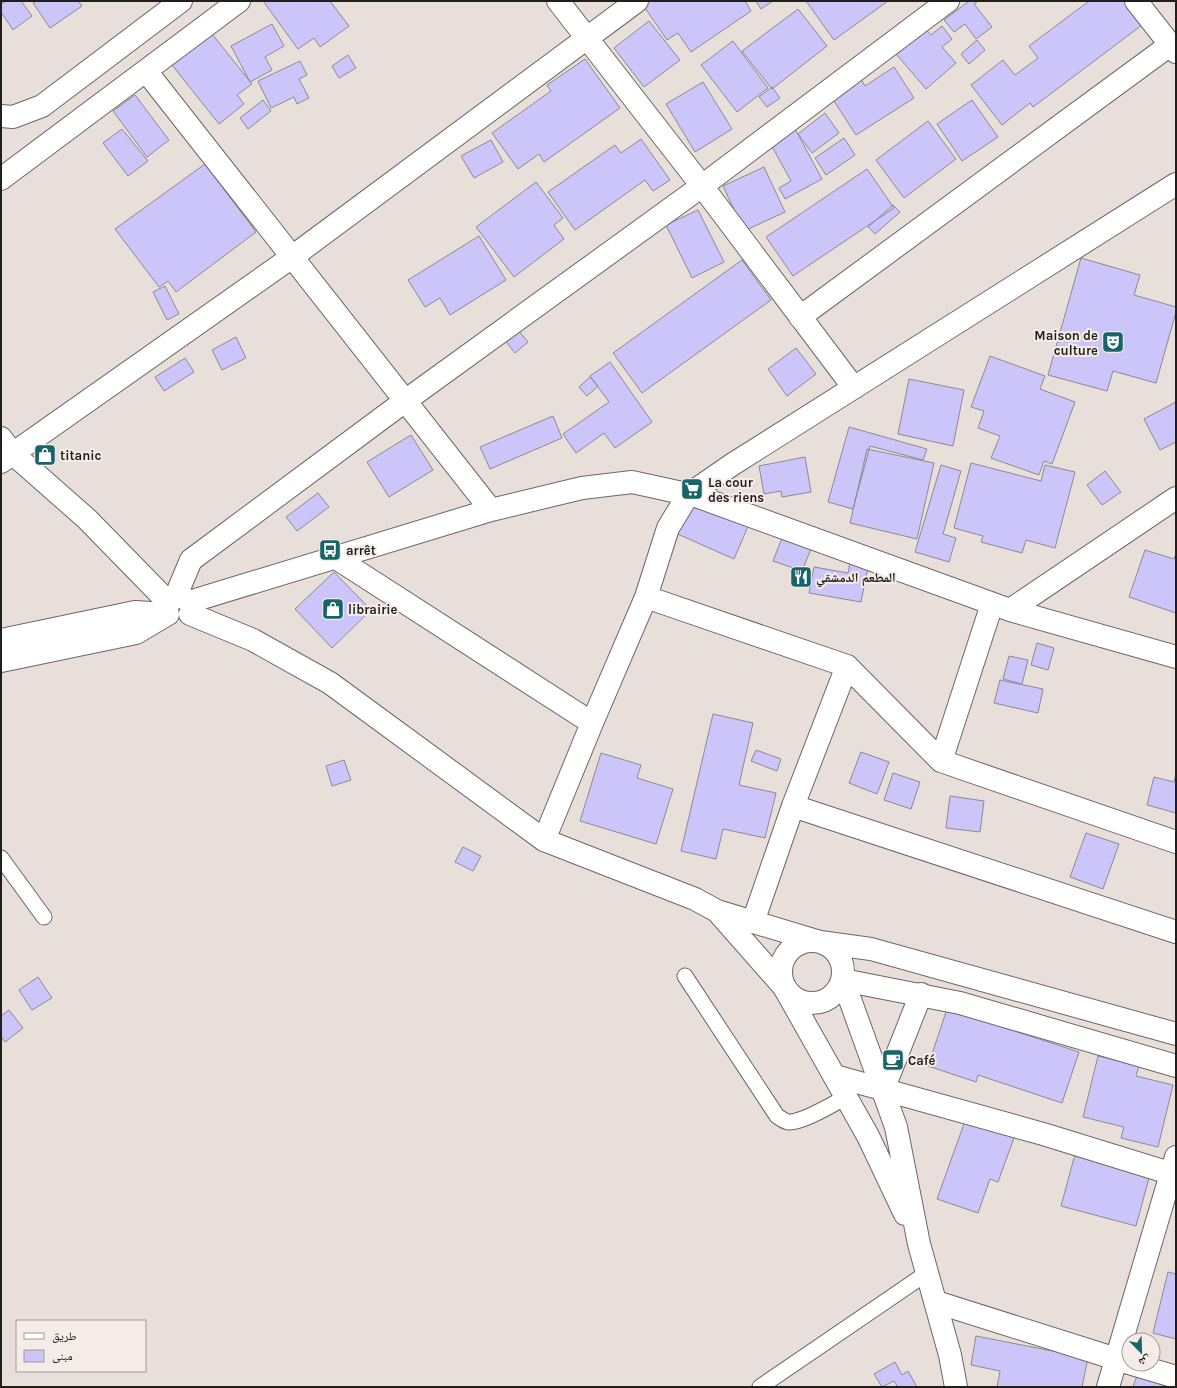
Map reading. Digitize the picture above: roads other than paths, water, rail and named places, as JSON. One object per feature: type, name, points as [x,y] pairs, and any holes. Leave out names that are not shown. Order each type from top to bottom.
[{"type":"street","points":[[1,116],[13,116],[42,106],[181,1]]},
{"type":"street","points":[[1,179],[239,1]]},
{"type":"street","points":[[558,1],[702,186],[854,388]]},
{"type":"street","points":[[637,1],[292,256],[5,451],[87,519],[178,606],[253,640],[330,683],[544,840],[695,899],[717,911],[829,946],[837,952],[842,960],[844,970],[843,980],[838,990],[831,998],[821,1002],[810,1003],[800,1001],[791,995],[717,911]]},
{"type":"street","points":[[1,661],[136,633],[178,606],[191,560],[405,401],[702,186],[948,1]]},
{"type":"street","points":[[800,317],[1173,48],[1136,1]]},
{"type":"street","points":[[146,71],[491,510]]},
{"type":"street","points":[[544,840],[592,723],[646,598],[668,528],[688,494],[1176,184]]},
{"type":"street","points":[[1,640],[135,612],[178,606],[491,510],[582,488],[632,482],[688,494],[1001,607],[1176,657]]},
{"type":"street","points":[[941,760],[1001,607],[1176,498]]},
{"type":"street","points":[[336,558],[592,723]]},
{"type":"street","points":[[646,598],[847,666],[941,760],[1176,842]]},
{"type":"street","points":[[753,922],[793,806],[847,666]]},
{"type":"street","points":[[793,806],[1176,932]]},
{"type":"street","points":[[919,1244],[868,1136],[784,987],[781,976],[782,965],[792,948],[801,943],[810,941],[872,949],[1176,1034]]},
{"type":"street","points":[[843,980],[921,994],[960,1003],[1176,1066]]},
{"type":"street","points":[[843,980],[896,1127],[919,1244],[950,1355],[956,1387]]},
{"type":"street","points":[[882,1090],[921,994]]},
{"type":"street","points":[[835,1076],[1174,1169],[1133,1332]]},
{"type":"street","points":[[936,1302],[1121,1360]]},
{"type":"street","points":[[1108,1387],[1121,1369]]},
{"type":"street","points":[[1159,1372],[1176,1377]]},
{"type":"lane","points":[[1,858],[44,917]]},
{"type":"lane","points":[[685,976],[777,1116],[782,1120],[789,1122],[802,1119],[846,1097]]},
{"type":"lane","points":[[760,1387],[927,1273]]},
{"type":"place","name":"Maison de culture","points":[[1113,342]]},
{"type":"place","name":"titanic","points":[[45,455]]},
{"type":"place","name":"La cour des riens","points":[[692,489]]},
{"type":"place","name":"arrêt","points":[[330,550]]},
{"type":"place","name":"المطعم الدمشقي","points":[[801,577]]},
{"type":"place","name":"librairie","points":[[333,609]]},
{"type":"place","name":"Café","points":[[893,1060]]}]
